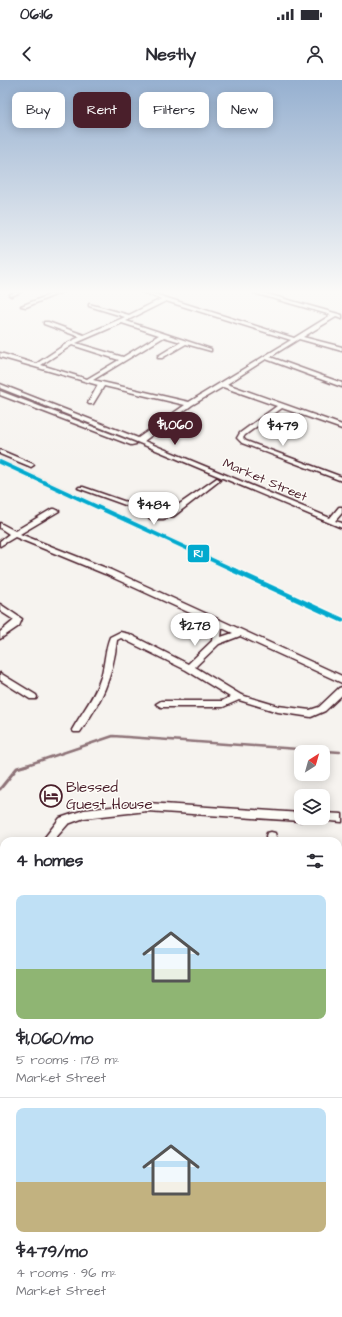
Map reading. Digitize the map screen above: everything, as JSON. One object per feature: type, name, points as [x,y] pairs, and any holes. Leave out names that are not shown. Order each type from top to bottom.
[{"type":"street","points":[[36,366],[61,350]]},
{"type":"street","points":[[92,350],[122,359]]},
{"type":"street","points":[[88,381],[138,350]]},
{"type":"street","points":[[160,357],[172,350]]},
{"type":"street","points":[[139,441],[190,404],[276,350]]},
{"type":"street","points":[[0,355],[88,381],[190,404]]},
{"type":"street","points":[[265,357],[342,385]]},
{"type":"street","points":[[91,403],[102,384]]},
{"type":"street","points":[[221,384],[342,427]]},
{"type":"street","name":"Market Street","points":[[0,386],[139,441],[342,526]]},
{"type":"street","name":"Market Street","points":[[0,393],[152,452],[342,531]]},
{"type":"street","points":[[281,406],[242,434],[240,438],[244,442],[342,480]]},
{"type":"street","points":[[0,452],[31,465]]},
{"type":"street","points":[[81,488],[130,505],[154,517],[163,517],[177,510],[218,480]]},
{"type":"street","points":[[331,521],[342,509]]},
{"type":"street","points":[[0,544],[14,534],[36,524],[55,511]]},
{"type":"street","points":[[0,525],[14,534],[69,555],[342,680]]},
{"type":"street","points":[[0,607],[18,619],[16,624],[0,636]]},
{"type":"street","points":[[216,642],[218,623]]},
{"type":"street","points":[[189,668],[216,642],[241,633]]},
{"type":"street","points":[[77,730],[94,707],[101,694],[110,664],[113,638],[117,636],[126,636],[189,668],[238,697],[278,709],[311,714],[322,709],[342,690]]},
{"type":"street","points":[[0,676],[33,697]]},
{"type":"street","points":[[161,704],[223,704],[238,697]]},
{"type":"street","points":[[50,837],[64,821],[84,814],[147,807],[294,817]]},
{"type":"street","points":[[330,817],[342,818]]},
{"type":"shaded area","points":[[0,458],[342,617],[342,623],[0,465]]},
{"type":"waterway","points":[[27,765],[113,736],[340,752]]},
{"type":"waterway","points":[[0,789],[17,768],[27,765]]},
{"type":"transit line","name":"R1","points":[[0,462],[342,620]]},
{"type":"place","name":"Blessed Guest House","points":[[51,796]]}]
